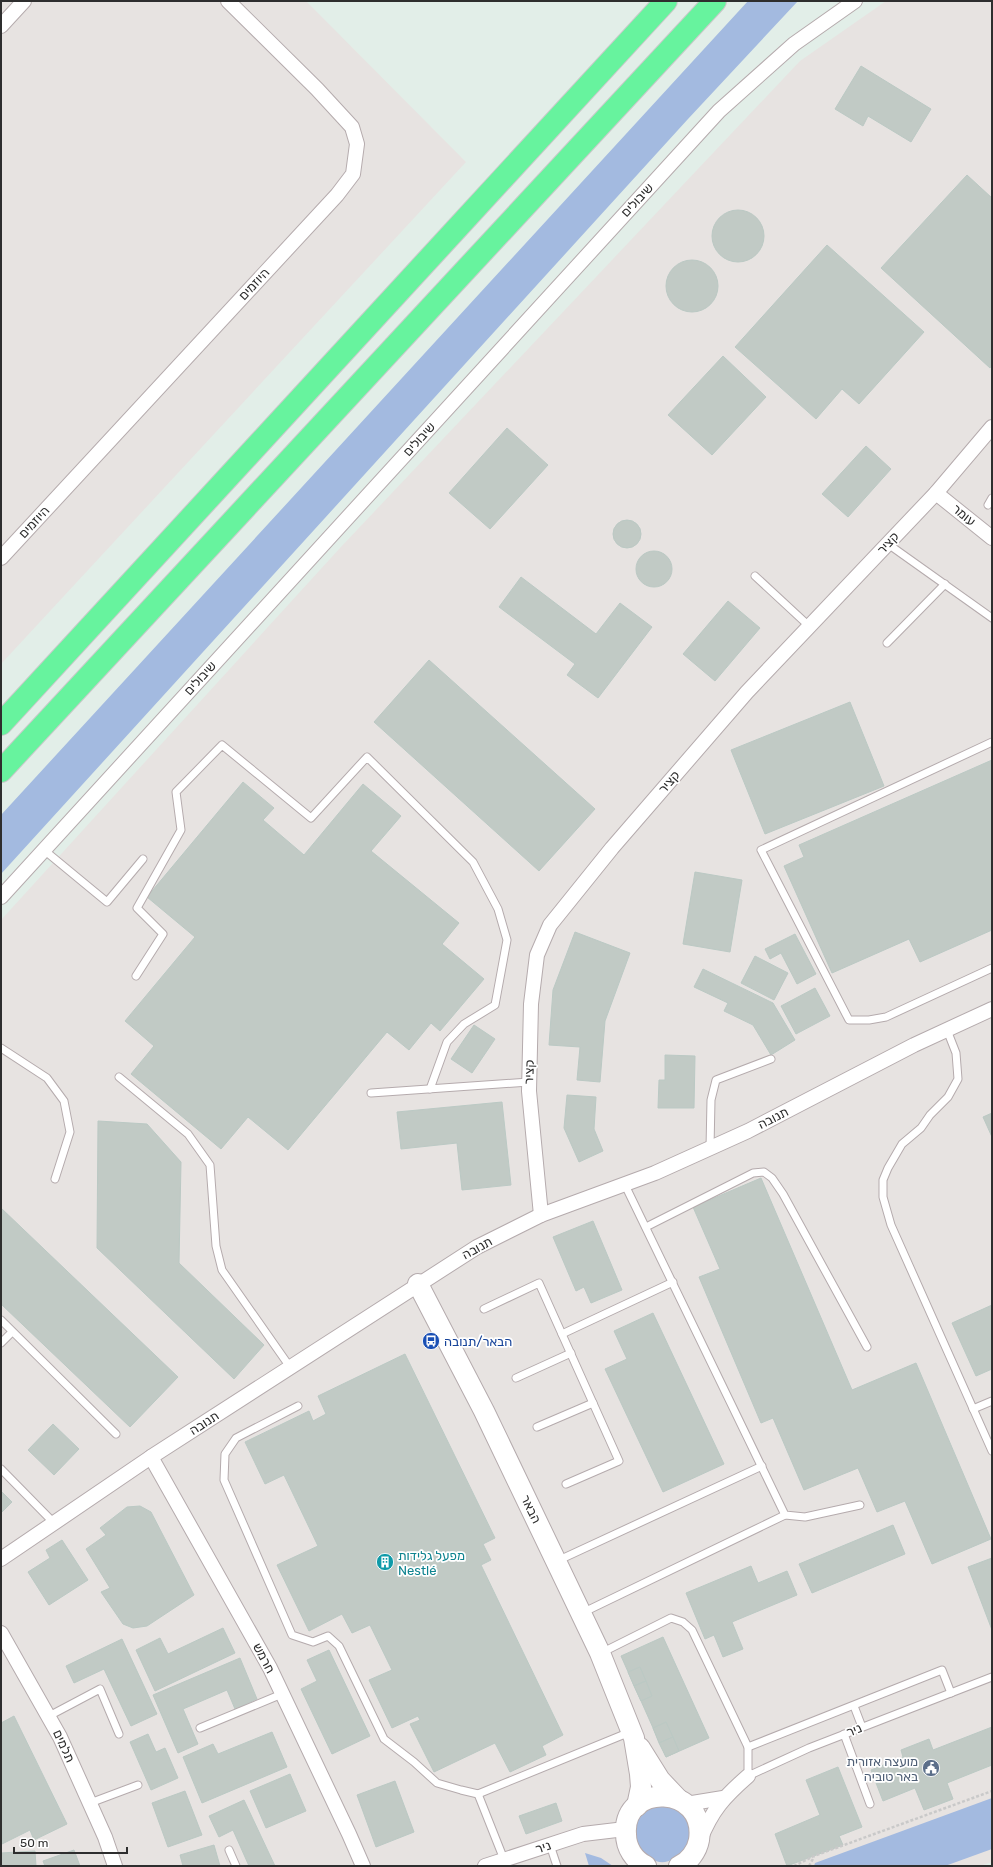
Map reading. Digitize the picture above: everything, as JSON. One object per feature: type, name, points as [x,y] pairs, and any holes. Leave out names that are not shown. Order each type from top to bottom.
[{"type":"highway","points":[[1,724],[666,1]]},
{"type":"highway","points":[[1,772],[715,1]]},
{"type":"street","points":[[1,26],[24,1]]},
{"type":"street","name":"היוזמים","points":[[1,558],[337,195],[353,174],[357,144],[352,127],[317,89],[228,1]]},
{"type":"street","name":"שיבולים","points":[[1,897],[719,111],[794,44],[855,1]]},
{"type":"street","name":"קציר","points":[[541,1215],[529,1082],[531,1004],[537,955],[550,925],[612,848],[747,692],[936,493],[992,426]]},
{"type":"street","name":"עומר","points":[[936,493],[992,538]]},
{"type":"street","name":"תנובה","points":[[1,1559],[152,1457],[477,1247],[541,1215],[625,1185],[748,1131],[914,1045],[992,1009]]},
{"type":"street","name":"הבאר","points":[[418,1284],[484,1411],[557,1562],[600,1653],[633,1735],[660,1780],[693,1812],[698,1822],[700,1833],[698,1844]]},
{"type":"street","name":"חרמש","points":[[152,1457],[235,1604],[282,1694],[346,1827],[363,1866]]},
{"type":"street","name":"תלמים","points":[[1,1633],[60,1737],[105,1836],[115,1866]]},
{"type":"street","name":"הבאר","points":[[633,1735],[640,1780],[637,1806]]},
{"type":"street","name":"ניר","points":[[698,1844],[705,1827],[723,1798],[748,1776]]},
{"type":"street","points":[[646,1866],[632,1858],[626,1840],[625,1829],[627,1820],[637,1806],[646,1799],[656,1796],[668,1796],[682,1802],[723,1798]]},
{"type":"street","name":"ניר","points":[[485,1866],[506,1863],[550,1845],[583,1834],[625,1829]]},
{"type":"street","points":[[679,1866],[689,1859],[698,1844]]},
{"type":"lane","points":[[988,505],[992,498]]},
{"type":"lane","points":[[888,544],[992,618]]},
{"type":"lane","points":[[755,576],[809,626]]},
{"type":"lane","points":[[886,643],[945,584]]},
{"type":"lane","points":[[992,742],[761,850],[849,1020],[869,1020],[886,1017],[992,968]]},
{"type":"lane","points":[[136,976],[163,934],[137,908],[181,830],[176,792],[222,745],[311,818],[367,757],[473,862],[498,909],[507,940],[494,1005],[464,1024],[447,1042],[430,1089]]},
{"type":"lane","points":[[44,850],[107,902],[143,858]]},
{"type":"lane","points":[[947,1030],[956,1053],[958,1079],[948,1097],[930,1115],[922,1128],[902,1144],[883,1180],[883,1197],[890,1225],[992,1451]]},
{"type":"lane","points":[[1,1048],[47,1078],[64,1101],[70,1132],[54,1179]]},
{"type":"lane","points":[[710,1148],[712,1100],[716,1080],[771,1059]]},
{"type":"lane","points":[[119,1077],[188,1134],[210,1165],[215,1240],[222,1270],[290,1367]]},
{"type":"lane","points":[[371,1093],[529,1082]]},
{"type":"lane","points":[[646,1227],[753,1173],[764,1172],[772,1178],[783,1194],[866,1347]]},
{"type":"lane","points":[[625,1185],[786,1515]]},
{"type":"lane","points":[[562,1334],[673,1282]]},
{"type":"lane","points":[[484,1309],[539,1283],[619,1461],[566,1484]]},
{"type":"lane","points":[[1,1320],[116,1434]]},
{"type":"lane","points":[[1,1343],[12,1332]]},
{"type":"lane","points":[[516,1378],[571,1353]]},
{"type":"lane","points":[[973,1409],[992,1401]]},
{"type":"lane","points":[[537,1427],[593,1403]]},
{"type":"lane","points":[[298,1406],[236,1438],[226,1454],[224,1480],[292,1635],[313,1642],[328,1636],[339,1646],[384,1739],[414,1762],[437,1783],[478,1794],[633,1735]]},
{"type":"lane","points":[[557,1562],[762,1466]]},
{"type":"lane","points":[[1,1469],[54,1523]]},
{"type":"lane","points":[[581,1613],[786,1515],[805,1517],[860,1505]]},
{"type":"lane","points":[[600,1653],[671,1618],[683,1622],[692,1630],[748,1747],[748,1776]]},
{"type":"lane","points":[[748,1747],[942,1670],[951,1692]]},
{"type":"lane","name":"ניר","points":[[748,1776],[844,1734],[992,1677]]},
{"type":"lane","points":[[49,1716],[100,1689],[119,1734]]},
{"type":"lane","points":[[200,1728],[282,1694]]},
{"type":"lane","points":[[854,1706],[862,1727]]},
{"type":"lane","points":[[844,1734],[870,1804]]},
{"type":"lane","points":[[90,1803],[138,1785]]},
{"type":"lane","points":[[478,1794],[506,1863]]},
{"type":"lane","points":[[550,1845],[557,1866]]},
{"type":"lane","points":[[229,1850],[236,1866]]},
{"type":"path","points":[[794,1866],[814,1856],[992,1791]]},
{"type":"path","points":[[809,1866],[814,1856]]},
{"type":"shaded area","points":[[1,1],[306,1],[466,162],[1,664]]},
{"type":"shaded area","points":[[748,1],[798,1],[688,119],[1,874],[1,815]]},
{"type":"shaded area","points":[[886,1],[992,1],[992,1862],[980,1866],[1,1866],[1,920],[340,548],[800,61]]},
{"type":"shaded area","points":[[992,1798],[992,1849],[945,1866],[814,1866],[815,1863]]},
{"type":"shaded area","points":[[650,1805],[678,1806],[692,1822],[689,1848],[674,1859],[662,1862],[656,1861],[643,1854],[635,1847],[635,1819]]},
{"type":"shaded area","points":[[585,1853],[601,1858],[613,1866],[589,1866]]},
{"type":"building","points":[[861,66],[931,109],[911,142],[868,116],[863,126],[835,109]]},
{"type":"building","points":[[967,175],[992,198],[992,365],[990,368],[881,268]]},
{"type":"building","points":[[738,210],[752,214],[760,222],[764,236],[760,250],[752,258],[738,262],[724,258],[716,250],[712,236],[716,222],[724,214]]},
{"type":"building","points":[[827,245],[924,332],[859,404],[842,389],[816,419],[735,347]]},
{"type":"building","points":[[692,260],[706,264],[714,272],[718,286],[714,300],[706,308],[692,312],[678,308],[670,300],[666,286],[670,272],[678,264]]},
{"type":"building","points":[[723,356],[766,397],[712,455],[668,415]]},
{"type":"building","points":[[507,428],[548,465],[490,529],[449,493]]},
{"type":"building","points":[[866,446],[891,469],[848,517],[822,494]]},
{"type":"building","points":[[627,520],[637,524],[641,534],[637,544],[627,548],[617,544],[613,534],[617,524]]},
{"type":"building","points":[[658,551],[667,556],[671,562],[671,576],[667,582],[658,587],[650,587],[641,582],[637,576],[636,565],[641,556],[647,552]]},
{"type":"building","points":[[521,577],[596,634],[620,603],[652,627],[598,698],[567,675],[575,664],[499,607]]},
{"type":"building","points":[[728,601],[760,628],[715,681],[683,654]]},
{"type":"building","points":[[429,660],[595,809],[539,871],[374,722]]},
{"type":"building","points":[[850,702],[884,786],[765,834],[731,750]]},
{"type":"building","points":[[992,760],[992,930],[920,962],[909,939],[832,973],[784,866],[804,857],[799,845]]},
{"type":"building","points":[[243,782],[274,808],[263,820],[304,855],[363,784],[401,816],[371,851],[459,923],[442,944],[484,979],[440,1031],[431,1023],[409,1050],[387,1032],[288,1150],[248,1117],[221,1149],[131,1074],[154,1046],[125,1021],[195,937],[147,897]]},
{"type":"building","points":[[695,872],[742,880],[730,952],[683,944]]},
{"type":"building","points":[[575,932],[630,953],[605,1021],[600,1082],[577,1080],[580,1047],[549,1045],[553,990]]},
{"type":"building","points":[[795,934],[816,974],[797,984],[781,953],[770,959],[765,949]]},
{"type":"building","points":[[755,956],[788,973],[774,1000],[741,983]]},
{"type":"building","points":[[703,969],[773,1003],[795,1040],[771,1055],[753,1025],[724,1011],[728,1003],[694,987]]},
{"type":"building","points":[[815,988],[830,1016],[796,1034],[781,1006]]},
{"type":"building","points":[[474,1025],[495,1039],[472,1073],[451,1059]]},
{"type":"building","points":[[665,1055],[695,1056],[694,1108],[658,1108],[659,1080],[665,1080]]},
{"type":"building","points":[[567,1095],[596,1097],[594,1129],[603,1151],[579,1162],[564,1128]]},
{"type":"building","points":[[502,1102],[511,1185],[462,1190],[457,1143],[401,1149],[397,1112]]},
{"type":"building","points":[[992,1113],[992,1137],[983,1117]]},
{"type":"building","points":[[98,1121],[147,1124],[181,1162],[179,1263],[264,1345],[234,1379],[97,1248]]},
{"type":"building","points":[[761,1178],[852,1390],[916,1363],[991,1539],[932,1564],[905,1501],[877,1512],[858,1468],[804,1490],[773,1418],[761,1423],[699,1277],[720,1269],[693,1207]]},
{"type":"building","points":[[1,1208],[178,1377],[130,1427],[1,1304]]},
{"type":"building","points":[[593,1221],[622,1290],[591,1303],[584,1287],[576,1291],[553,1237]]},
{"type":"building","points":[[992,1305],[992,1369],[976,1376],[952,1323]]},
{"type":"building","points":[[653,1313],[724,1464],[663,1492],[605,1369],[627,1359],[614,1331]]},
{"type":"building","name":"מפעל גלידות Nestlé","points":[[405,1354],[495,1538],[483,1544],[491,1560],[481,1565],[563,1735],[542,1746],[546,1755],[510,1772],[495,1743],[434,1772],[410,1724],[420,1720],[418,1716],[392,1728],[369,1680],[392,1670],[370,1625],[352,1633],[342,1614],[309,1631],[277,1565],[318,1546],[284,1475],[265,1484],[245,1442],[309,1411],[313,1421],[326,1414],[318,1396]]},
{"type":"building","points":[[53,1424],[79,1449],[54,1475],[28,1450]]},
{"type":"building","points":[[1,1491],[12,1502],[1,1513]]},
{"type":"building","points":[[140,1506],[151,1512],[194,1595],[147,1626],[133,1628],[123,1624],[101,1592],[110,1588],[86,1549],[106,1535],[100,1528],[127,1507]]},
{"type":"building","points":[[893,1525],[905,1554],[812,1593],[799,1564]]},
{"type":"building","points":[[62,1540],[88,1580],[49,1605],[28,1572],[50,1558],[46,1550]]},
{"type":"building","points":[[992,1558],[992,1630],[968,1567]]},
{"type":"building","points":[[751,1566],[758,1583],[787,1571],[797,1595],[732,1622],[743,1649],[723,1657],[714,1635],[705,1639],[686,1593]]},
{"type":"building","points":[[223,1628],[235,1653],[155,1691],[136,1650],[160,1638],[168,1654]]},
{"type":"building","points":[[663,1637],[709,1738],[666,1757],[621,1656]]},
{"type":"building","points":[[122,1639],[157,1714],[131,1726],[104,1669],[74,1683],[66,1666]]},
{"type":"building","points":[[329,1650],[370,1736],[332,1754],[301,1689],[317,1681],[307,1660]]},
{"type":"building","points":[[240,1658],[257,1699],[235,1709],[227,1690],[183,1709],[198,1744],[178,1753],[153,1695]]},
{"type":"building","points":[[640,1667],[646,1681],[634,1686],[628,1672]]},
{"type":"building","points":[[646,1681],[652,1696],[641,1701],[634,1686]]},
{"type":"building","points":[[14,1716],[67,1824],[34,1840],[30,1830],[2,1844],[1,1723]]},
{"type":"building","points":[[666,1722],[673,1737],[659,1743],[653,1728]]},
{"type":"building","name":"מועצה אזורית באר טוביה","points":[[992,1727],[992,1765],[947,1783],[953,1799],[924,1810],[915,1788],[883,1801],[871,1770],[903,1757],[901,1750],[929,1739],[933,1750]]},
{"type":"building","points":[[272,1732],[287,1767],[202,1803],[183,1757],[213,1744],[218,1754]]},
{"type":"building","points":[[148,1734],[156,1752],[165,1748],[178,1778],[151,1790],[130,1742]]},
{"type":"building","points":[[673,1737],[679,1751],[666,1757],[659,1743]]},
{"type":"building","points":[[838,1767],[862,1827],[839,1836],[843,1845],[787,1866],[775,1834],[820,1815],[806,1780]]},
{"type":"building","points":[[290,1774],[306,1811],[266,1828],[250,1791]]},
{"type":"building","points":[[395,1781],[414,1832],[376,1847],[357,1795]]},
{"type":"building","points":[[185,1791],[202,1835],[168,1847],[152,1803]]},
{"type":"building","points":[[244,1800],[275,1866],[249,1866],[233,1830],[219,1837],[209,1816]]},
{"type":"building","points":[[556,1803],[562,1821],[526,1834],[519,1816]]},
{"type":"building","points":[[214,1845],[220,1866],[183,1866],[180,1855]]},
{"type":"building","points":[[74,1850],[80,1866],[45,1866],[43,1861]]},
{"type":"building","points":[[35,1851],[36,1866],[1,1866],[1,1853]]},
{"type":"place","name":"הבאר/תנובה","points":[[431,1341]]},
{"type":"place","name":"מפעל גלידות Nestlé","points":[[385,1562]]},
{"type":"place","name":"מועצה אזורית באר טוביה","points":[[931,1768]]}]
